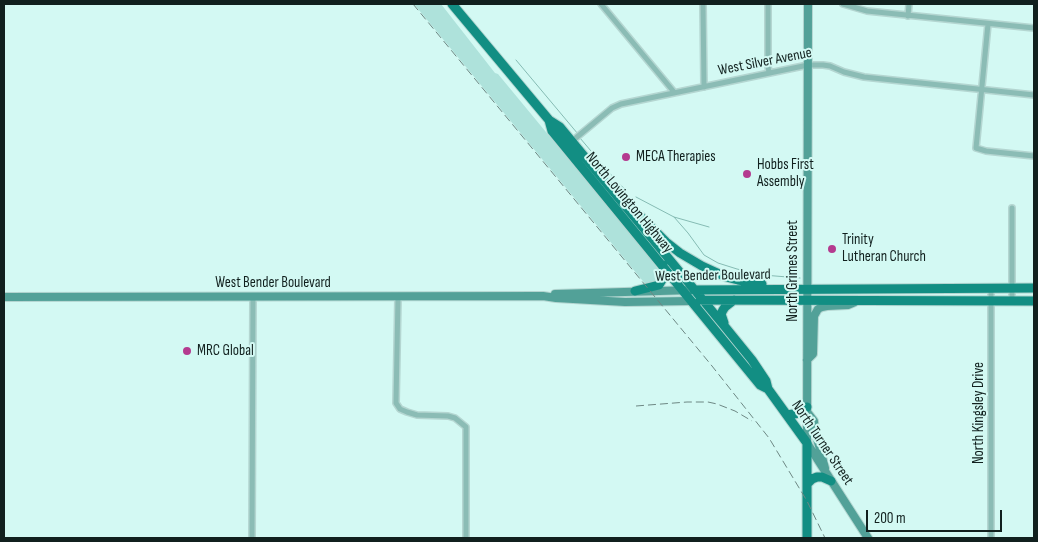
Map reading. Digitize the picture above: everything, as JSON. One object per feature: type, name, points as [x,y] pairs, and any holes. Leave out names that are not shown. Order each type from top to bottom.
[{"type":"main road","name":"North Grimes Street","points":[[807,538],[808,4]]},
{"type":"main road","name":"North Lovington Highway","points":[[456,5],[549,120],[560,127],[694,290]]},
{"type":"main road","name":"North Lovington Highway","points":[[549,120],[552,131],[692,300]]},
{"type":"main road","points":[[620,201],[630,206],[666,242],[702,266],[726,277],[784,288]]},
{"type":"main road","points":[[636,291],[659,284],[664,274],[662,265]]},
{"type":"main road","name":"West Bender Boulevard","points":[[543,296],[636,291],[784,288],[1034,288]]},
{"type":"main road","points":[[904,288],[904,301]]},
{"type":"main road","name":"North Turner Street","points":[[694,290],[752,360],[766,381],[768,389],[807,443],[868,538]]},
{"type":"main road","name":"West Bender Boulevard","points":[[4,297],[543,296],[607,302],[692,300],[1034,301]]},
{"type":"main road","name":"North Turner Street","points":[[692,300],[760,385],[768,389]]},
{"type":"main road","points":[[726,328],[722,314],[725,307],[734,300]]},
{"type":"main road","points":[[807,360],[813,354],[814,316],[818,309],[827,306],[848,305],[859,300]]},
{"type":"main road","points":[[787,414],[800,413],[807,410],[814,421],[826,472]]},
{"type":"main road","points":[[807,484],[817,477],[831,481]]},
{"type":"street","points":[[602,4],[674,92]]},
{"type":"street","points":[[703,4],[704,87]]},
{"type":"street","points":[[768,4],[769,73]]},
{"type":"street","points":[[843,4],[867,11],[1034,28]]},
{"type":"street","points":[[908,16],[910,4]]},
{"type":"street","points":[[988,24],[976,148],[986,151],[1034,156]]},
{"type":"street","name":"West Silver Avenue","points":[[571,142],[612,108],[621,104],[808,65],[830,66],[864,77],[1034,94]]},
{"type":"street","points":[[1012,208],[1012,301]]},
{"type":"street","name":"North Kingsley Drive","points":[[991,288],[991,538]]},
{"type":"street","points":[[252,538],[253,297]]},
{"type":"street","points":[[398,297],[396,403],[400,409],[412,414],[456,418],[466,427],[466,538]]},
{"type":"shaded area","points":[[414,4],[441,4],[495,73],[498,74],[655,264],[660,277],[658,282],[647,286]]},
{"type":"waterway","points":[[516,60],[578,134]]},
{"type":"waterway","points":[[580,138],[613,177]]},
{"type":"waterway","points":[[618,183],[626,190]]},
{"type":"waterway","points":[[636,197],[674,217],[709,227]]},
{"type":"waterway","points":[[674,217],[704,255],[718,263],[763,275],[800,278]]},
{"type":"railway","points":[[413,4],[712,366],[769,438],[807,501],[825,538]]},
{"type":"railway","points":[[636,406],[708,402],[735,411],[752,421]]},
{"type":"place","name":"MECA Therapies","points":[[626,157]]},
{"type":"place","name":"Hobbs First Assembly","points":[[747,174]]},
{"type":"place","name":"Trinity Lutheran Church","points":[[832,249]]},
{"type":"place","name":"MRC Global","points":[[187,351]]}]
